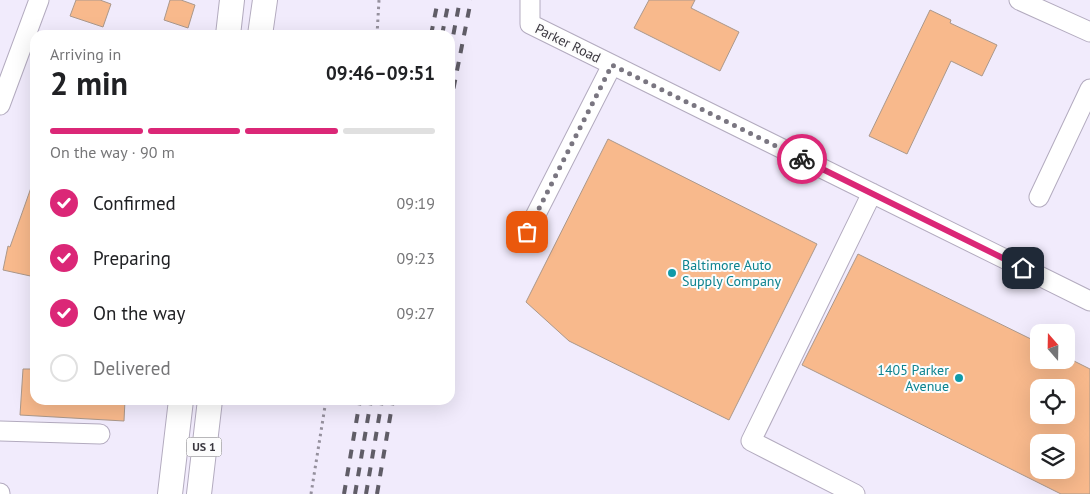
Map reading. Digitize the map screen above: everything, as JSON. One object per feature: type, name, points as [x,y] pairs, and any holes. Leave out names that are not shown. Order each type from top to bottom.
[{"type":"main road","points":[[229,30],[232,0]]},
{"type":"main road","points":[[261,30],[265,0]]},
{"type":"main road","name":"US 1","points":[[170,494],[180,405]]},
{"type":"main road","name":"US 1","points":[[198,494],[209,405]]},
{"type":"street","points":[[0,105],[39,0]]},
{"type":"street","name":"Parker Road","points":[[530,0],[530,24],[1090,301]]},
{"type":"street","points":[[1019,0],[1090,32]]},
{"type":"street","points":[[527,232],[612,65]]},
{"type":"street","points":[[1039,198],[1089,92]]},
{"type":"street","points":[[855,494],[751,441],[872,193]]},
{"type":"street","points":[[0,430],[100,434]]},
{"type":"path","points":[[377,30],[378,0]]},
{"type":"path","points":[[311,494],[325,405]]},
{"type":"building","points":[[76,0],[100,0],[111,4],[103,27],[70,16]]},
{"type":"building","points":[[170,0],[181,0],[195,5],[188,28],[164,20]]},
{"type":"building","points":[[649,0],[695,0],[691,8],[739,32],[720,71],[634,28]]},
{"type":"building","points":[[930,10],[951,20],[950,23],[997,45],[982,76],[951,61],[907,154],[869,136]]},
{"type":"building","name":"Baltimore Auto Supply Company","points":[[608,139],[817,244],[729,420],[569,341],[526,302]]},
{"type":"building","points":[[30,190],[30,276],[3,270],[8,246],[10,247]]},
{"type":"building","name":"1405 Parker Avenue","points":[[858,254],[1030,339],[1030,369],[1075,369],[1075,362],[1090,369],[1090,494],[1061,494],[1031,479],[1075,479],[1075,434],[1030,434],[1030,479],[802,365]]},
{"type":"building","points":[[23,369],[30,369],[30,405],[125,405],[124,421],[20,415]]},
{"type":"railway","points":[[432,30],[438,0]]},
{"type":"railway","points":[[443,30],[449,0]]},
{"type":"railway","points":[[454,30],[460,0]]},
{"type":"railway","points":[[455,81],[471,0]]},
{"type":"railway","points":[[344,494],[359,405]]},
{"type":"railway","points":[[355,494],[370,405]]},
{"type":"railway","points":[[366,494],[381,405]]},
{"type":"railway","points":[[377,494],[392,405]]},
{"type":"way so far","points":[[527,232],[612,65],[802,159]]},
{"type":"place","name":"Baltimore Auto Supply Company","points":[[672,273]]},
{"type":"place","name":"1405 Parker Avenue","points":[[959,378]]},
{"type":"route","points":[[802,159],[1023,268]]}]
